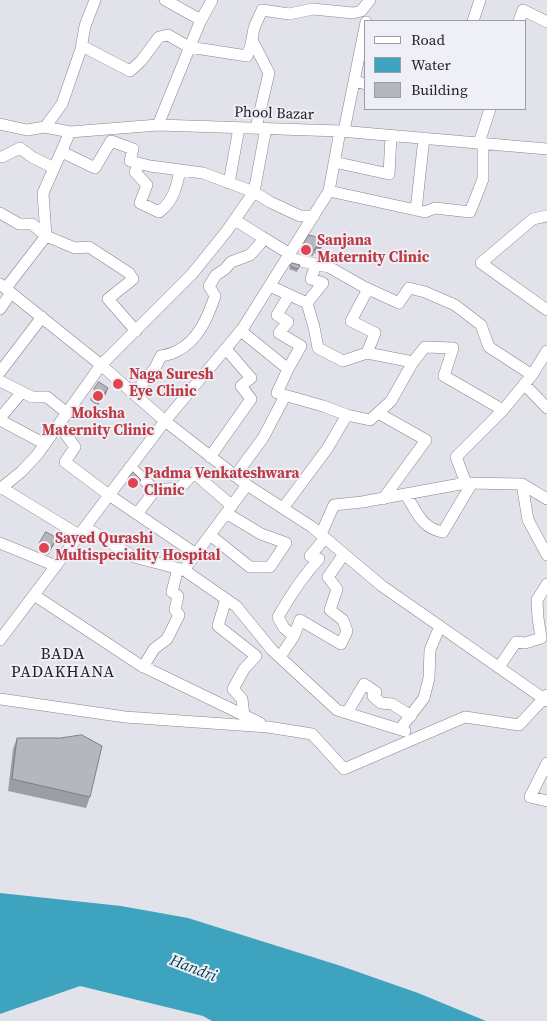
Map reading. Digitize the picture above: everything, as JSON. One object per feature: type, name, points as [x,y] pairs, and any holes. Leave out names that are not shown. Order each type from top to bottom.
[{"type":"street","points":[[45,127],[62,104],[82,46],[85,26],[95,0]]},
{"type":"street","points":[[165,0],[202,20]]},
{"type":"street","points":[[158,125],[189,47],[212,0]]},
{"type":"street","points":[[82,46],[130,71],[141,61],[159,37],[168,35],[189,47],[247,56],[254,28],[264,5],[289,14],[313,9],[353,13],[361,11],[370,0],[366,20]]},
{"type":"street","points":[[473,20],[480,0]]},
{"type":"street","points":[[523,10],[547,22]]},
{"type":"street","points":[[1,636],[165,421],[241,331],[314,216],[329,191],[364,32]]},
{"type":"street","points":[[252,40],[269,73],[254,192],[235,220],[192,274],[101,366],[45,444],[21,472],[1,488],[134,557],[181,569],[236,606],[280,657],[337,710],[403,730],[424,698],[429,678],[430,650],[440,626]]},
{"type":"street","points":[[354,81],[364,84]]},
{"type":"street","points":[[329,191],[425,212],[435,208],[470,212],[483,179],[481,143],[490,110]]},
{"type":"street","name":"Phool Bazar","points":[[0,124],[28,130],[45,127],[70,132],[158,125],[342,131],[547,149]]},
{"type":"street","points":[[229,183],[239,128]]},
{"type":"street","points":[[0,309],[6,288],[46,236],[42,193],[70,132]]},
{"type":"street","points":[[334,162],[388,174],[391,136]]},
{"type":"street","points":[[416,210],[424,138]]},
{"type":"street","points":[[62,152],[95,168],[111,141],[133,149],[130,161],[203,174],[254,192],[300,216],[314,216]]},
{"type":"street","points":[[0,156],[2,157],[20,148],[32,157],[54,168]]},
{"type":"street","points":[[139,164],[135,172],[147,184],[140,203],[159,212],[167,207],[176,189],[180,170]]},
{"type":"street","points":[[0,213],[19,224],[32,224],[46,236],[75,248],[89,247],[129,273],[133,279],[108,299],[136,331]]},
{"type":"street","points":[[547,216],[533,219],[481,263],[547,310]]},
{"type":"street","points":[[235,220],[288,256],[329,267],[400,304],[409,288],[425,292],[455,305],[481,325],[489,347],[528,380],[547,408]]},
{"type":"street","points":[[134,394],[155,368],[161,356],[178,351],[205,322],[215,296],[210,286],[216,275],[231,262],[250,255],[260,244],[262,237]]},
{"type":"street","points":[[307,303],[323,283],[310,279],[316,264]]},
{"type":"street","points":[[270,286],[307,303],[318,348],[343,361],[367,353],[414,362]]},
{"type":"street","points":[[0,698],[125,717],[268,727],[312,734],[344,768],[465,717],[519,725],[546,698],[382,586],[323,536],[235,476],[165,421],[6,288]]},
{"type":"street","points":[[367,353],[375,333],[351,321],[368,289]]},
{"type":"street","points":[[289,295],[277,315],[288,322],[278,333],[301,346],[277,393],[347,415],[370,420],[392,401],[414,362],[425,347],[453,348],[444,376],[503,410]]},
{"type":"street","points":[[0,372],[42,317]]},
{"type":"street","points":[[241,331],[288,369]]},
{"type":"street","points":[[210,457],[251,399],[241,386],[251,378],[226,348]]},
{"type":"street","points":[[469,483],[456,457],[503,410],[528,380],[547,351]]},
{"type":"street","points":[[0,381],[32,397],[47,397],[67,413]]},
{"type":"street","points":[[22,392],[0,419],[45,444]]},
{"type":"street","points":[[235,476],[263,438],[285,396]]},
{"type":"street","points":[[378,413],[426,440],[383,499]]},
{"type":"street","points":[[283,508],[327,449],[347,415]]},
{"type":"street","points":[[58,425],[75,447],[64,462],[196,554]]},
{"type":"street","points":[[130,467],[156,490],[180,488],[194,473],[229,509],[261,534],[286,543],[270,567],[250,567],[210,535]]},
{"type":"street","points":[[406,495],[426,526],[443,532],[469,483]]},
{"type":"street","points":[[294,636],[284,628],[278,617],[306,572],[319,559],[310,556],[323,536],[334,505],[383,499],[469,483],[522,484],[547,500]]},
{"type":"street","points":[[522,484],[528,520],[547,555]]},
{"type":"street","points":[[143,667],[154,649],[167,639],[179,615],[175,610],[178,596],[172,592],[181,569],[196,554],[247,485]]},
{"type":"street","points":[[137,514],[156,490]]},
{"type":"street","points":[[0,543],[56,566]]},
{"type":"street","points":[[280,657],[294,636],[300,620],[341,644],[347,631],[344,620],[330,610],[338,589],[328,577],[344,554]]},
{"type":"street","points":[[499,667],[516,642],[525,643],[541,638],[537,600],[547,584]]},
{"type":"street","points":[[34,595],[143,667],[268,727]]},
{"type":"street","points":[[226,599],[218,626],[256,656],[244,669],[233,689],[242,699],[244,716]]},
{"type":"street","points":[[347,713],[364,684],[376,692],[373,696],[381,703],[392,704],[411,716]]},
{"type":"street","points":[[545,770],[530,797],[547,801]]},
{"type":"water","name":"Handri","points":[[0,893],[121,906],[188,918],[341,966],[418,993],[486,1021],[212,1021],[203,1016],[80,986],[0,1014]]},
{"type":"building","points":[[309,235],[324,239],[321,248],[316,247],[315,250],[302,247]]},
{"type":"building","points":[[292,263],[300,265],[298,269],[290,266]]},
{"type":"building","points":[[99,382],[108,388],[99,400],[92,395]]},
{"type":"building","points":[[133,472],[141,480],[139,482],[137,480],[133,484],[128,479]]},
{"type":"building","points":[[46,532],[57,538],[50,549],[39,544]]},
{"type":"building","points":[[82,735],[102,746],[90,797],[12,779],[17,738],[60,738]]},
{"type":"place","name":"Sanjana Maternity Clinic","points":[[306,250]]},
{"type":"place","name":"Naga Suresh Eye Clinic","points":[[118,384]]},
{"type":"place","name":"Moksha Maternity Clinic","points":[[98,396]]},
{"type":"place","name":"Padma Venkateshwara Clinic","points":[[133,483]]},
{"type":"place","name":"Sayed Qurashi Multispeciality Hospital","points":[[44,548]]},
{"type":"district","name":"BADA PADAKHANA","points":[[63,664]]}]
